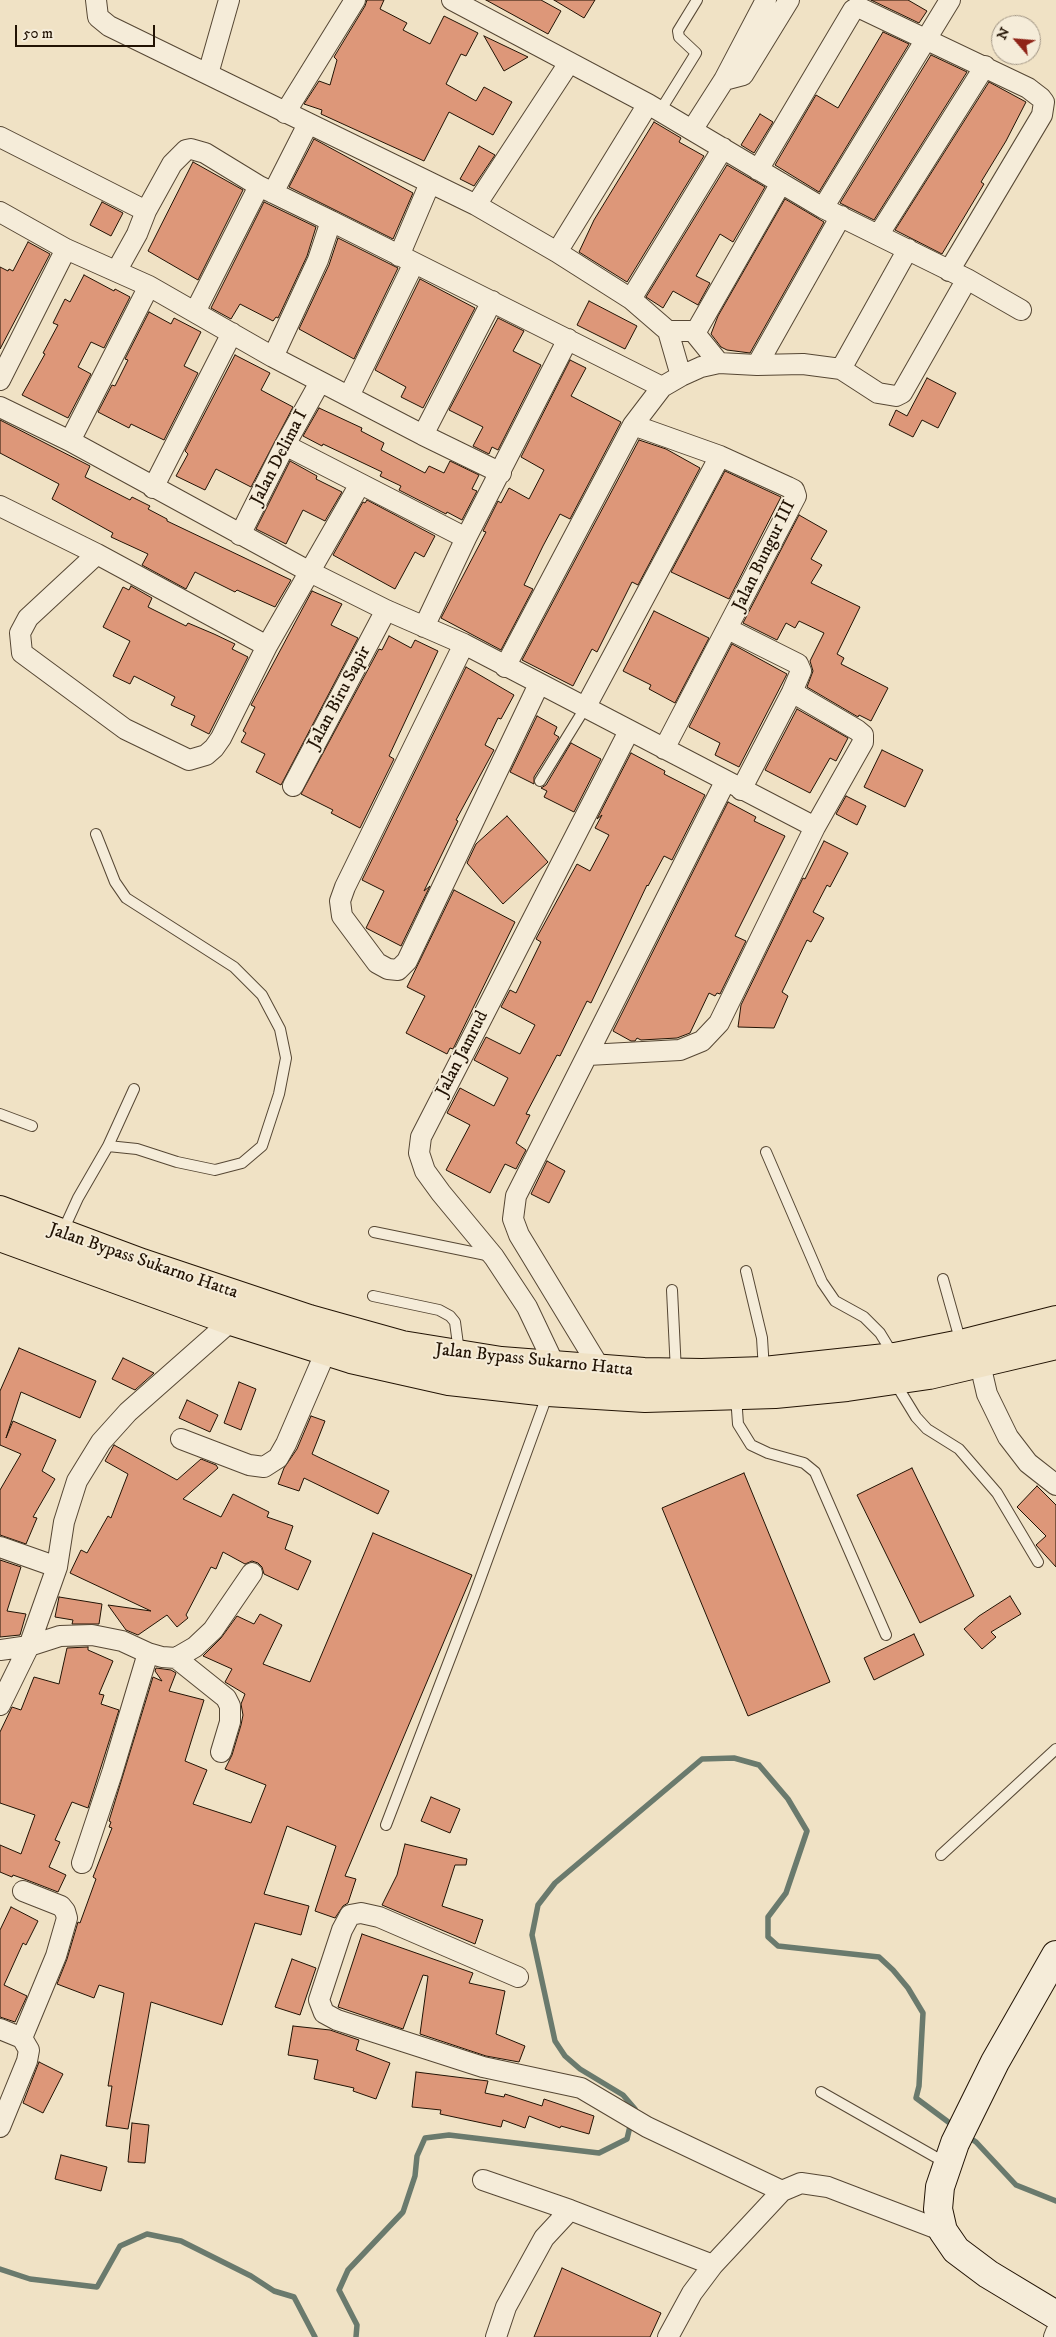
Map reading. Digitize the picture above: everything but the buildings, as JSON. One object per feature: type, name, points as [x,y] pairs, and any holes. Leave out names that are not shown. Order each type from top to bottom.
[{"type":"highway","name":"Jalan Bypass Sukarno Hatta","points":[[0,1210],[61,1234],[318,1322],[392,1342],[459,1355],[601,1370],[676,1373],[894,1369],[980,1364],[1056,1344]]},
{"type":"highway","name":"Jalan Bypass Sukarno Hatta","points":[[0,1237],[231,1321],[326,1351],[449,1380],[548,1392],[645,1398],[736,1396],[848,1387],[961,1344],[1056,1320]]},
{"type":"main road","points":[[1056,1955],[1023,2011],[971,2110],[951,2153],[938,2198],[938,2209],[943,2231],[956,2250],[967,2260],[1056,2315]]},
{"type":"street","points":[[96,0],[98,17],[109,26],[476,205],[557,252],[631,299],[668,331],[680,376]]},
{"type":"street","points":[[208,74],[229,0]]},
{"type":"street","points":[[285,113],[355,0]]},
{"type":"street","points":[[452,0],[654,107],[832,212],[879,234],[1022,310]]},
{"type":"street","points":[[692,130],[724,80],[766,0]]},
{"type":"street","points":[[724,80],[743,75],[789,0]]},
{"type":"street","points":[[757,365],[832,212],[925,40],[950,0]]},
{"type":"street","points":[[505,667],[633,425],[662,387],[680,376],[701,367],[719,363],[757,365],[803,364],[841,369],[878,393],[890,397],[902,393],[958,275],[1042,116],[1044,108],[1041,98],[985,66],[925,40],[863,8],[853,10],[758,170]]},
{"type":"street","points":[[476,205],[569,63]]},
{"type":"street","points":[[879,234],[985,66]]},
{"type":"street","points":[[557,252],[654,107]]},
{"type":"street","points":[[195,312],[266,190],[308,124]]},
{"type":"street","points":[[0,137],[146,211]]},
{"type":"street","points":[[631,299],[723,148]]},
{"type":"street","points":[[116,270],[137,234],[146,211],[172,164],[186,150],[205,153],[266,190],[662,387]]},
{"type":"street","points":[[349,396],[407,259],[430,183]]},
{"type":"street","points":[[668,331],[693,331],[698,328],[781,183]]},
{"type":"street","points":[[0,212],[66,249],[149,286],[320,382],[501,473]]},
{"type":"street","points":[[273,357],[318,260],[331,221]]},
{"type":"street","points":[[0,380],[66,249]]},
{"type":"street","points":[[841,369],[908,249]]},
{"type":"street","points":[[70,441],[149,286]]},
{"type":"street","points":[[423,435],[492,301]]},
{"type":"street","points":[[693,331],[719,363]]},
{"type":"street","points":[[153,488],[232,333]]},
{"type":"street","points":[[424,627],[466,538],[568,340]]},
{"type":"street","name":"Jalan Delima I","points":[[240,535],[285,445],[320,382]]},
{"type":"street","points":[[0,407],[70,441],[310,572],[386,610],[464,644],[733,786],[815,827]]},
{"type":"street","name":"Jalan Bungur III","points":[[633,425],[720,456],[794,490],[796,496],[664,749]]},
{"type":"street","points":[[285,445],[466,538]]},
{"type":"street","points":[[585,708],[720,456]]},
{"type":"street","points":[[97,554],[28,618],[20,633],[22,653],[125,729],[189,760],[206,755],[214,748],[267,646],[360,484]]},
{"type":"street","points":[[0,506],[97,554],[267,646]]},
{"type":"street","name":"Jalan Biru Sapir","points":[[294,786],[386,610]]},
{"type":"street","points":[[601,1370],[519,1235],[513,1219],[516,1196],[525,1174],[733,786],[792,692],[801,671],[798,664],[728,629]]},
{"type":"street","points":[[464,644],[345,887],[340,901],[342,916],[377,963],[388,969],[398,970],[407,961],[539,684]]},
{"type":"street","points":[[588,1055],[680,1050],[702,1041],[719,1023],[815,827],[863,742],[863,735],[792,692]]},
{"type":"street","name":"Jalan Jamrud","points":[[555,1366],[527,1307],[494,1257],[440,1193],[425,1171],[419,1153],[421,1137],[630,731]]},
{"type":"street","points":[[0,1705],[29,1646],[57,1567],[64,1522],[77,1481],[101,1442],[128,1412],[231,1321]]},
{"type":"street","points":[[181,1439],[249,1465],[264,1467],[278,1458],[286,1444],[326,1351]]},
{"type":"street","points":[[980,1364],[987,1394],[1008,1437],[1028,1463],[1056,1485]]},
{"type":"street","points":[[0,1547],[57,1567]]},
{"type":"street","points":[[0,1650],[29,1646],[60,1636],[92,1635],[122,1640],[148,1653],[176,1658],[195,1647],[213,1630],[252,1573]]},
{"type":"street","points":[[82,1863],[112,1773],[148,1653]]},
{"type":"street","points":[[176,1658],[226,1698],[230,1706],[230,1722],[221,1752]]},
{"type":"street","points":[[22,2038],[56,1956],[67,1918],[61,1906],[23,1890]]},
{"type":"street","points":[[518,1977],[379,1917],[361,1913],[350,1915],[342,1930],[319,2000],[324,2013],[337,2020],[483,2067],[581,2088],[596,2095],[647,2127],[782,2191]]},
{"type":"street","points":[[0,2028],[22,2038],[29,2050],[27,2061],[0,2127]]},
{"type":"street","points":[[483,2180],[570,2210],[713,2266]]},
{"type":"street","points":[[668,2337],[692,2293],[713,2266],[782,2191],[801,2183],[828,2187],[943,2231]]},
{"type":"street","points":[[496,2337],[506,2306],[544,2238],[570,2210]]},
{"type":"street","points":[[1054,2337],[1056,2332]]},
{"type":"lane","points":[[654,107],[696,53],[679,37],[678,32],[697,0]]},
{"type":"lane","points":[[540,781],[585,708]]},
{"type":"lane","points":[[96,834],[115,882],[126,898],[234,967],[262,995],[280,1029],[286,1058],[279,1094],[262,1146],[242,1163],[215,1170],[137,1150],[108,1146]]},
{"type":"lane","points":[[61,1234],[78,1198],[108,1146],[134,1089]]},
{"type":"lane","points":[[0,1114],[32,1126]]},
{"type":"lane","points":[[766,1152],[822,1282],[835,1301],[864,1317],[880,1333],[911,1410],[927,1429],[959,1449],[997,1493],[1038,1562]]},
{"type":"lane","points":[[374,1232],[494,1257]]},
{"type":"lane","points":[[746,1271],[762,1338],[764,1371]]},
{"type":"lane","points":[[943,1280],[961,1344]]},
{"type":"lane","points":[[672,1290],[676,1373]]},
{"type":"lane","points":[[374,1296],[439,1310],[450,1316],[455,1322],[459,1355]]},
{"type":"lane","points":[[386,1825],[474,1596],[548,1392]]},
{"type":"lane","points":[[736,1396],[738,1424],[751,1445],[768,1453],[804,1463],[815,1472],[886,1635]]},
{"type":"lane","points":[[941,1855],[1056,1749]]},
{"type":"lane","points":[[821,2092],[951,2153]]},
{"type":"waterway","points":[[634,2113],[635,2109],[623,2095],[580,2069],[565,2056],[555,2041],[532,1935],[538,1905],[555,1883],[702,1759],[734,1758],[759,1765],[788,1799],[807,1831],[786,1893],[768,1917],[768,1937],[778,1946],[879,1957],[893,1970],[908,1988],[923,2013],[919,2086],[916,2098],[955,2127]]},
{"type":"waterway","points":[[356,2337],[357,2325],[339,2290],[348,2270],[403,2212],[415,2176],[417,2156],[425,2138],[449,2135],[599,2153],[627,2139],[631,2122]]},
{"type":"waterway","points":[[967,2136],[976,2142],[1016,2185],[1056,2201]]},
{"type":"waterway","points":[[0,2269],[30,2279],[97,2287],[120,2246],[147,2234],[181,2241],[251,2276],[274,2291],[294,2297],[315,2337]]}]
